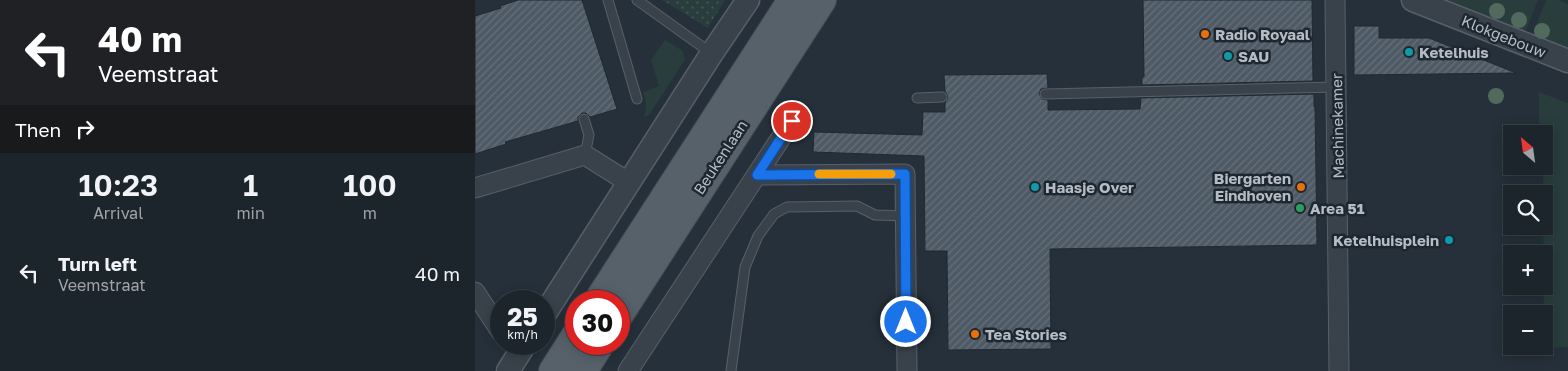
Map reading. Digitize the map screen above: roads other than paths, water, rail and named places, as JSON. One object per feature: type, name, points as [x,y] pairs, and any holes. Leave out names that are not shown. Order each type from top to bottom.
[{"type":"main road","name":"Beukenlaan","points":[[605,290],[792,0]]},
{"type":"main road","name":"Beukenlaan","points":[[630,298],[822,0]]},
{"type":"main road","points":[[553,371],[575,355]]},
{"type":"street","points":[[555,298],[628,182],[748,0]]},
{"type":"street","name":"Machinekamer","points":[[1335,0],[1339,371]]},
{"type":"street","name":"Klokgebouw","points":[[1413,0],[1568,62]]},
{"type":"street","points":[[628,371],[792,121]]},
{"type":"street","points":[[475,188],[585,155],[628,182]]},
{"type":"street","points":[[757,175],[905,174],[907,371]]},
{"type":"street","points":[[475,292],[490,315]]},
{"type":"street","points":[[508,371],[515,355]]},
{"type":"lane","points":[[608,0],[637,99]]},
{"type":"lane","points":[[637,0],[712,53]]},
{"type":"lane","points":[[1045,94],[1336,87]]},
{"type":"lane","points":[[917,98],[943,97]]},
{"type":"lane","points":[[584,119],[589,135],[585,155]]},
{"type":"lane","points":[[731,371],[745,267],[758,236],[774,214],[787,208],[857,206],[875,215],[906,216]]},
{"type":"place","name":"Radio Royaal","points":[[1205,34]]},
{"type":"place","name":"Ketelhuis","points":[[1409,52]]},
{"type":"place","name":"SAU","points":[[1228,56]]},
{"type":"place","name":"Haasje Over","points":[[1035,187]]},
{"type":"place","name":"Biergarten Eindhoven","points":[[1301,187]]},
{"type":"place","name":"Area 51","points":[[1300,208]]},
{"type":"place","name":"Ketelhuisplein","points":[[1449,240]]},
{"type":"place","name":"Tea Stories","points":[[975,334]]}]
